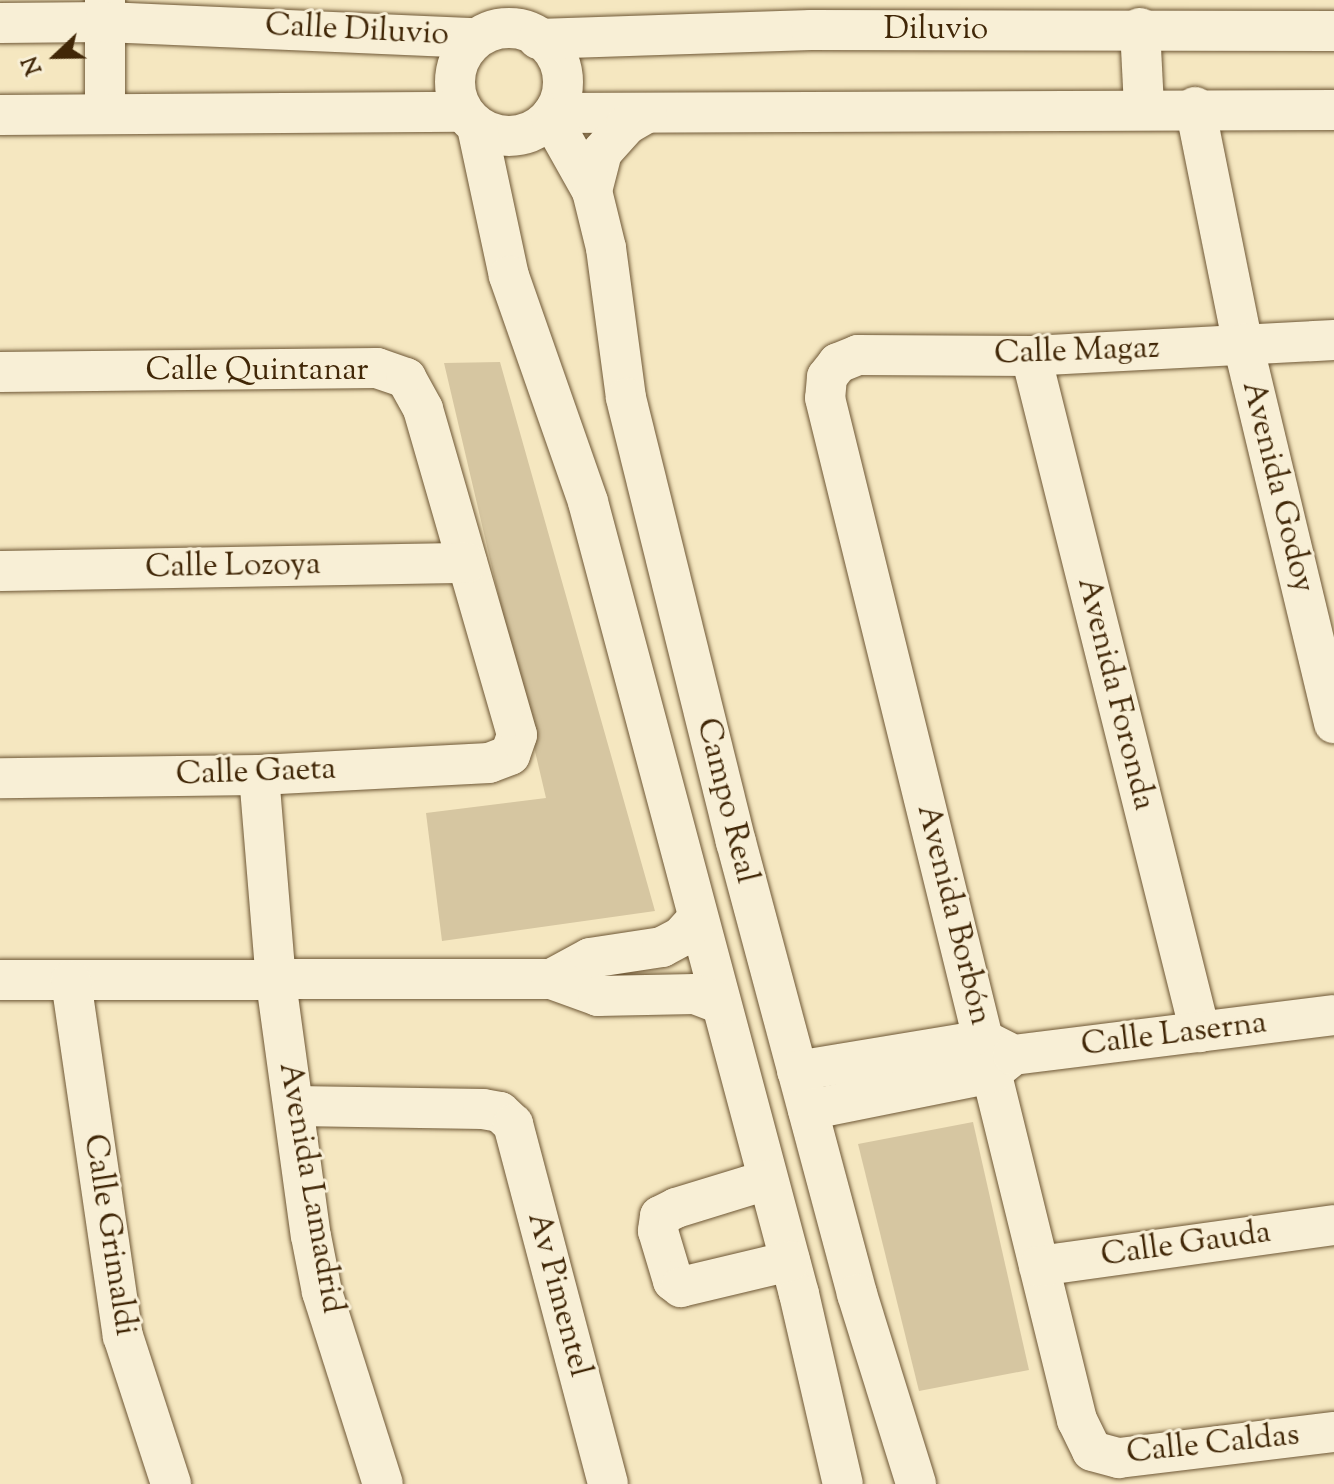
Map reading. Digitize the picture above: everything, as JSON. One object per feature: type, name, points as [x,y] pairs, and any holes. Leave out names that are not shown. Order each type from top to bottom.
[{"type":"street","name":"Calle Diluvio","points":[[0,23],[64,11],[105,11],[475,38]]},
{"type":"street","points":[[105,11],[105,114]]},
{"type":"street","name":"Diluvio","points":[[538,39],[808,15],[1140,28],[1334,31]]},
{"type":"street","points":[[0,115],[470,120],[502,137],[529,134],[552,116],[562,97],[564,73],[555,51],[538,39],[506,26],[475,38],[458,59],[453,86],[470,120]]},
{"type":"street","points":[[1140,28],[1144,107]]},
{"type":"street","points":[[552,116],[1144,107],[1334,110]]},
{"type":"street","name":"Avenida Godoy","points":[[1195,107],[1243,344],[1334,723]]},
{"type":"street","points":[[592,191],[602,152],[626,125],[647,113]]},
{"type":"street","name":"Campo Real","points":[[552,116],[592,191],[606,248],[626,398],[680,618],[857,1294],[916,1484]]},
{"type":"street","name":"Campo Real","points":[[470,120],[509,276],[562,416],[625,645],[795,1278],[843,1484]]},
{"type":"street","name":"Calle Magaz","points":[[827,377],[838,363],[858,355],[1031,356],[1334,340]]},
{"type":"street","name":"Avenida Foronda","points":[[1031,356],[1200,1032]]},
{"type":"street","name":"Calle Quintanar","points":[[0,372],[377,368],[406,378],[423,409],[517,735],[510,755]]},
{"type":"street","name":"Avenida Borbón","points":[[827,377],[825,398],[996,1056],[1039,1266],[1077,1420],[1092,1451]]},
{"type":"street","name":"Calle Lozoya","points":[[0,571],[467,563]]},
{"type":"street","points":[[625,645],[637,629],[656,619],[680,618]]},
{"type":"street","name":"Calle Gaeta","points":[[0,778],[259,775],[489,763],[510,755]]},
{"type":"street","name":"Avenida Lamadrid","points":[[259,775],[276,982],[322,1292],[383,1484]]},
{"type":"street","points":[[551,979],[590,958],[662,947],[681,937],[698,918]]},
{"type":"street","points":[[0,980],[276,982],[551,979],[598,996],[695,994],[721,1004]]},
{"type":"street","name":"Calle Grimaldi","points":[[71,981],[123,1336],[171,1484]]},
{"type":"street","name":"Calle Laserna","points":[[797,1071],[996,1056],[1334,1015]]},
{"type":"street","name":"Calle Laserna","points":[[808,1110],[996,1056]]},
{"type":"street","name":"Av Pimentel","points":[[295,1106],[500,1112],[513,1124],[608,1484]]},
{"type":"street","points":[[767,1180],[676,1208],[660,1216],[658,1231],[673,1281],[681,1287],[795,1278],[819,1303],[857,1294]]},
{"type":"street","name":"Calle Gauda","points":[[1039,1266],[1334,1225]]},
{"type":"street","name":"Calle Caldas","points":[[1092,1451],[1119,1458],[1334,1432]]},
{"type":"shaded area","points":[[500,362],[655,911],[442,941],[426,813],[546,798],[444,363]]},
{"type":"shaded area","points":[[973,1122],[1029,1370],[919,1391],[858,1144]]}]
